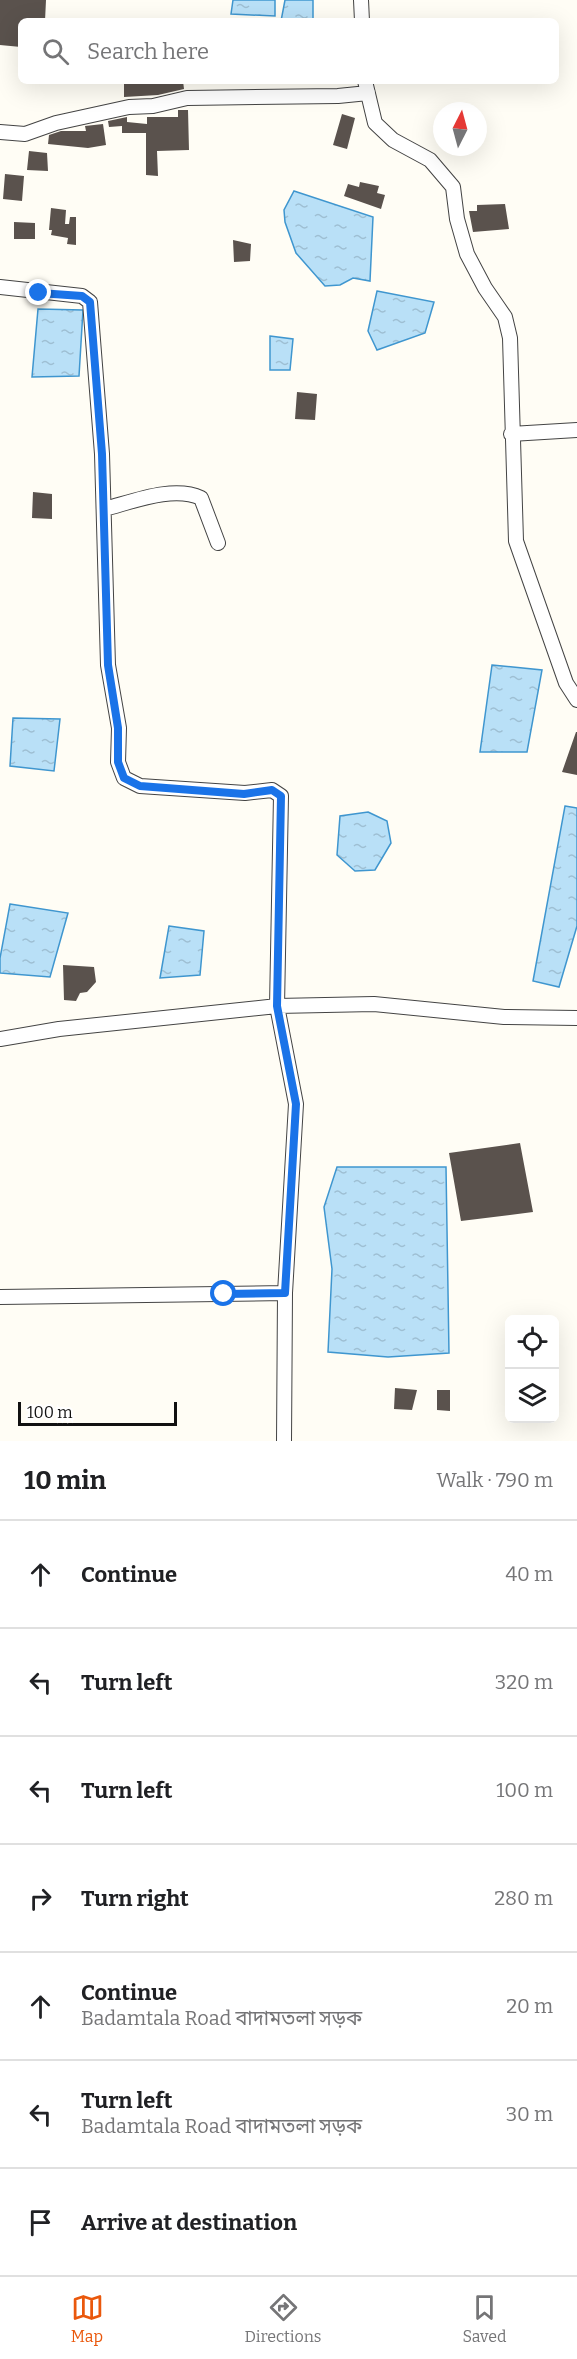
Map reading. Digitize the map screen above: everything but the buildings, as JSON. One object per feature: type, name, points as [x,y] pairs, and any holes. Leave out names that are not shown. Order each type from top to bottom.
[{"type":"street","points":[[362,0],[362,18]]},
{"type":"street","points":[[0,132],[25,134],[56,123],[129,107],[153,106],[187,98],[338,96],[367,87],[375,123],[393,140],[430,160],[453,187],[457,219],[467,254],[485,288],[505,317],[510,338],[511,434],[516,541],[566,683],[577,700]]},
{"type":"street","points":[[0,287],[82,296],[90,302],[99,401],[108,665],[118,728],[118,762],[124,778],[140,786],[244,794],[272,790],[281,796],[277,1006],[296,1104],[285,1293],[284,1441]]},
{"type":"street","points":[[511,434],[577,430]]},
{"type":"street","points":[[104,510],[156,496],[190,493],[201,498],[218,543]]},
{"type":"street","points":[[0,1039],[59,1029],[277,1006],[374,1004],[504,1017],[577,1018]]},
{"type":"street","points":[[0,1298],[285,1293]]},
{"type":"water","points":[[233,0],[275,0],[275,16],[231,14]]},
{"type":"water","points":[[285,0],[313,0],[313,18],[282,18]]},
{"type":"water","points":[[294,191],[373,217],[370,281],[353,278],[340,285],[325,286],[296,253],[285,222],[284,210]]},
{"type":"water","points":[[377,291],[434,302],[425,333],[377,350],[368,331]]},
{"type":"water","points":[[38,309],[83,310],[79,376],[32,377]]},
{"type":"water","points":[[270,336],[293,339],[290,370],[270,370]]},
{"type":"water","points":[[492,665],[542,670],[527,752],[480,752]]},
{"type":"water","points":[[13,718],[60,719],[54,771],[10,766]]},
{"type":"water","points":[[565,806],[577,808],[577,926],[559,987],[533,981]]},
{"type":"water","points":[[368,812],[387,821],[391,843],[375,870],[355,871],[337,855],[340,816]]},
{"type":"water","points":[[10,904],[68,913],[50,977],[0,973],[0,958]]},
{"type":"water","points":[[169,926],[204,931],[200,975],[160,978]]},
{"type":"water","points":[[337,1167],[446,1167],[449,1353],[388,1357],[328,1352],[332,1269],[324,1207]]},
{"type":"route","points":[[39,293],[82,296],[90,302],[94,327],[102,454],[108,665],[118,728],[118,762],[124,778],[140,786],[244,794],[272,790],[281,796],[277,1006],[296,1104],[285,1293],[224,1294]]}]
